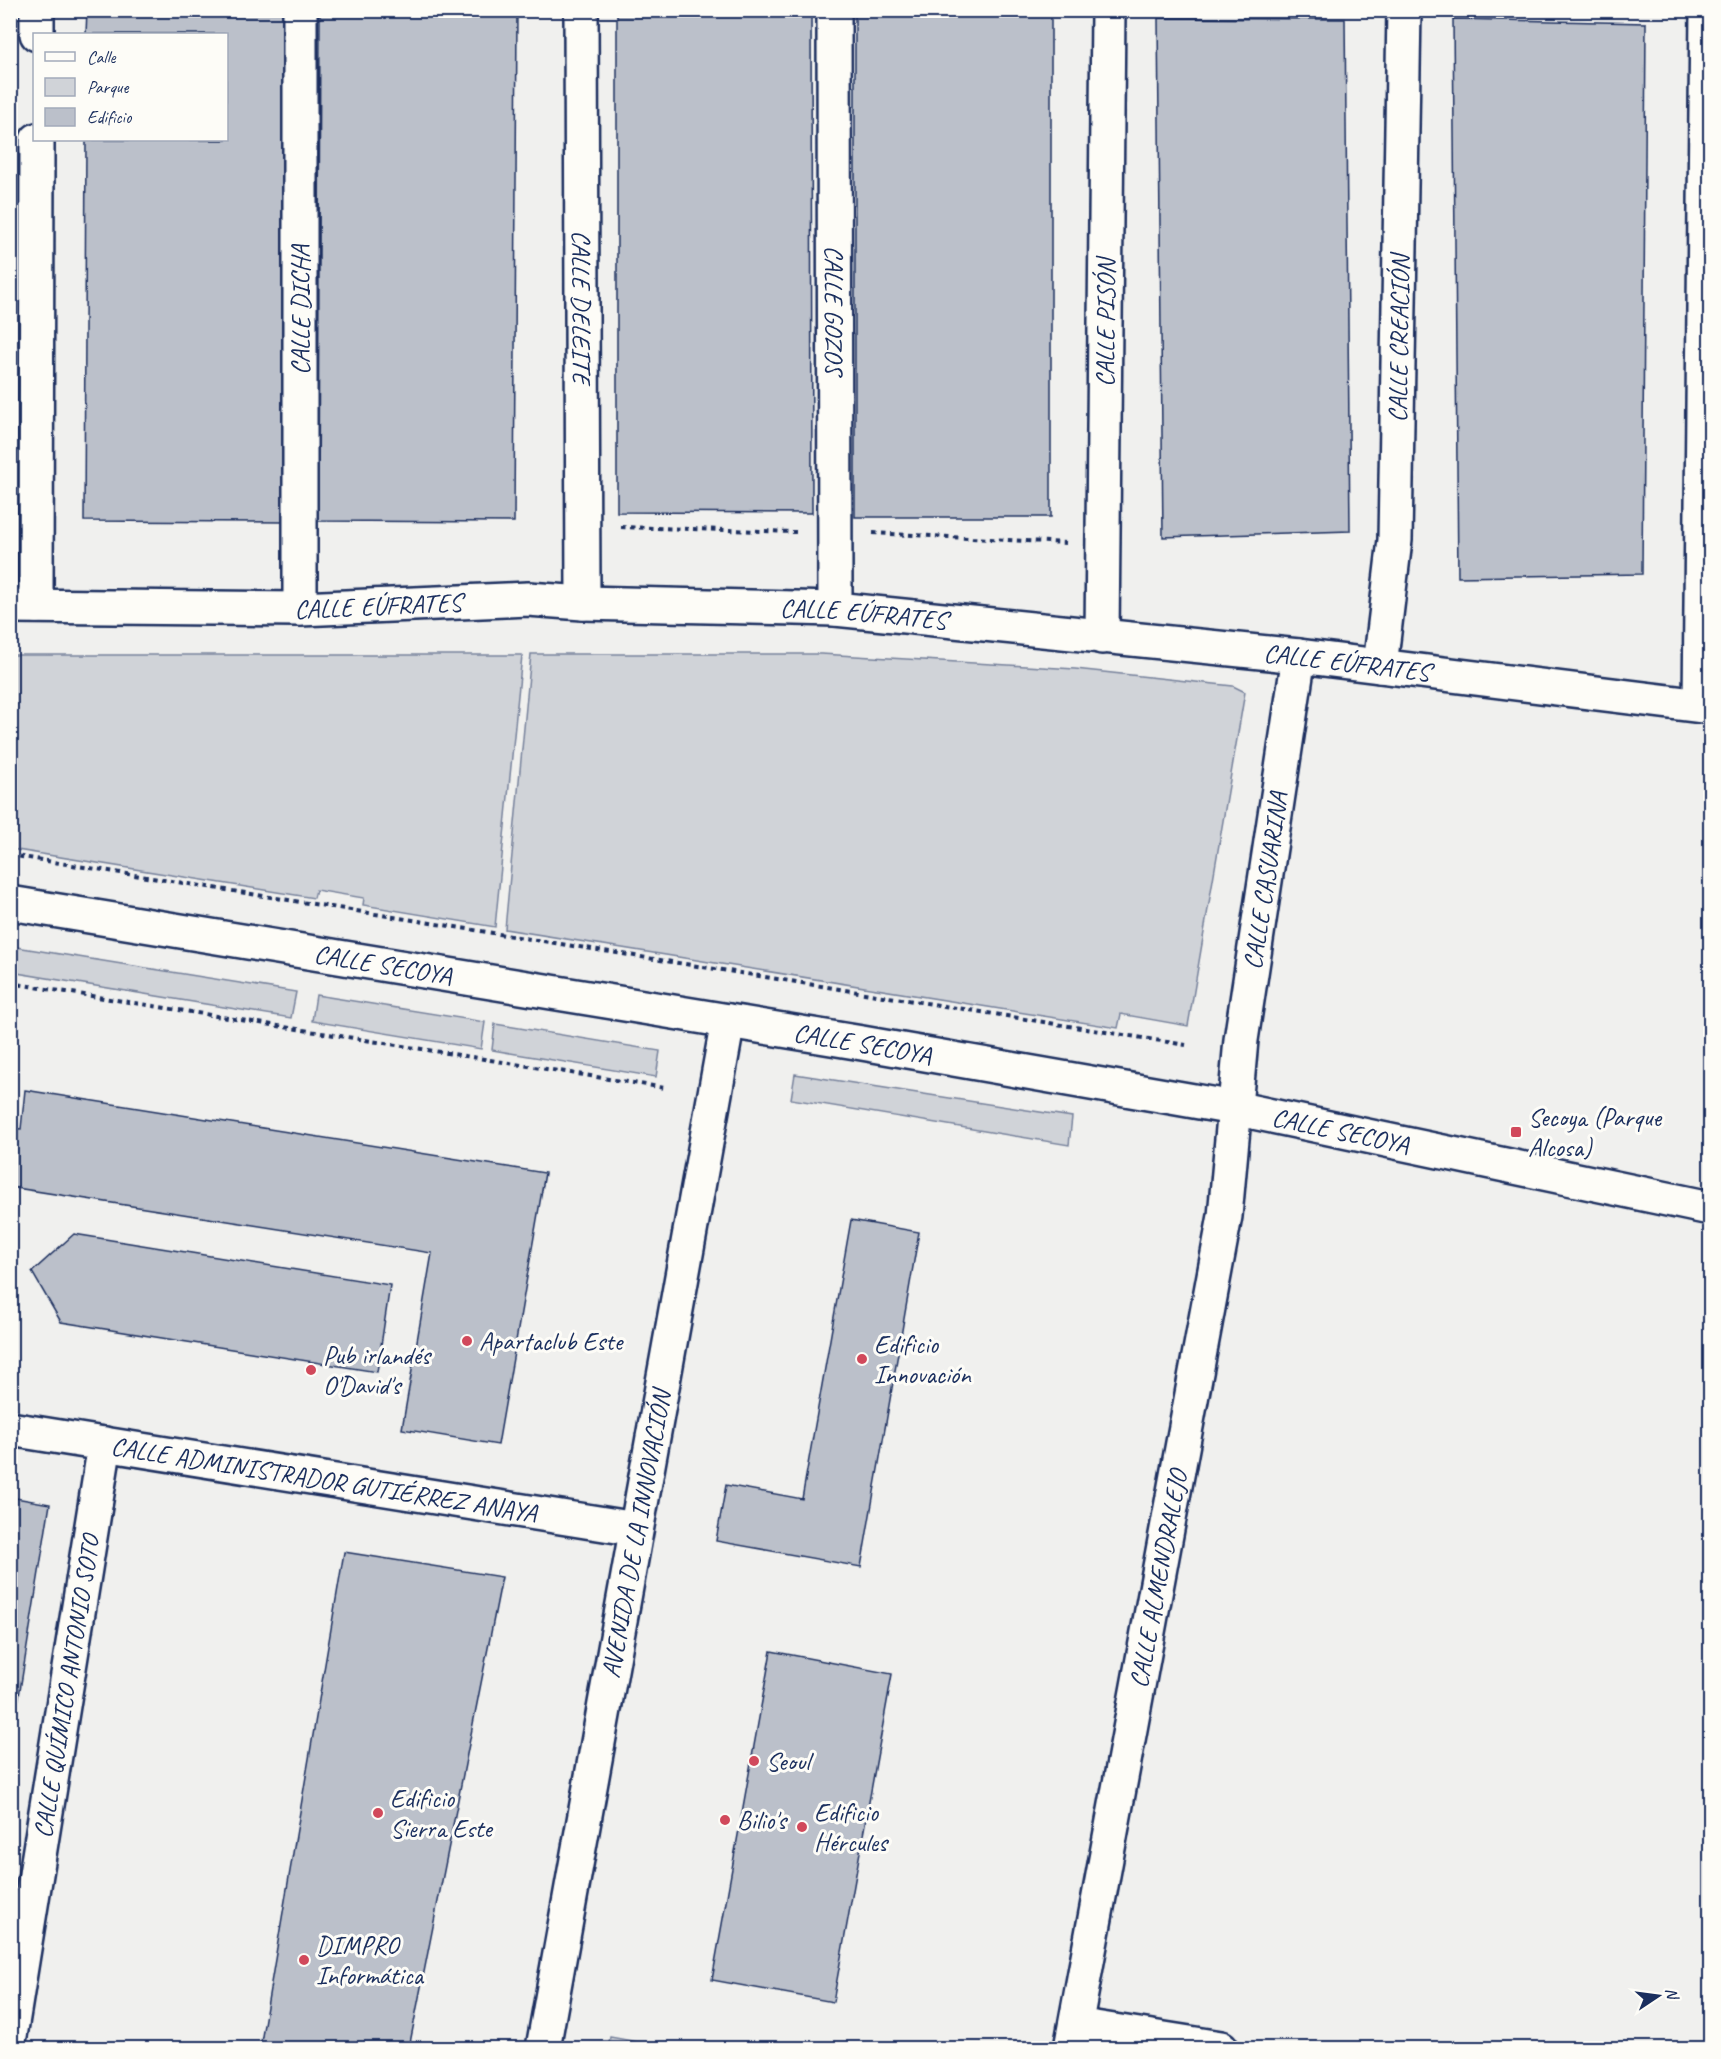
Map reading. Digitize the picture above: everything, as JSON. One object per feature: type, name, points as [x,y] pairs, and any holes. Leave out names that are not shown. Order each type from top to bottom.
[{"type":"street","points":[[37,10],[37,33]]},
{"type":"street","name":"CALLE DICHA","points":[[300,10],[300,609]]},
{"type":"street","name":"CALLE DELEITE","points":[[581,10],[583,603]]},
{"type":"street","name":"CALLE GOZOS","points":[[834,10],[836,521],[834,609]]},
{"type":"street","name":"CALLE PISÓN","points":[[1102,637],[1108,10]]},
{"type":"street","name":"CALLE CREACIÓN","points":[[1380,666],[1395,540],[1404,10]]},
{"type":"street","points":[[1705,706],[1707,10]]},
{"type":"street","points":[[23,606],[37,141]]},
{"type":"street","name":"CALLE EÚFRATES","points":[[23,606],[300,609],[528,599],[583,603],[834,609],[1299,656],[1705,706]]},
{"type":"street","name":"CALLE CASUARINA","points":[[1234,1108],[1241,1040],[1299,656]]},
{"type":"street","name":"CALLE SECOYA","points":[[10,903],[728,1021],[1234,1108],[1710,1208]]},
{"type":"street","name":"AVENIDA DE LA INNOVACIÓN","points":[[543,2049],[728,1021]]},
{"type":"street","name":"CALLE ALMENDRALEJO","points":[[1074,2037],[1225,1216],[1234,1108]]},
{"type":"street","name":"CALLE ADMINISTRADOR GUTIÉRREZ ANAYA","points":[[10,1429],[636,1529]]},
{"type":"street","name":"CALLE QUÍMICO ANTONIO SOTO","points":[[10,2036],[105,1444]]},
{"type":"street","points":[[1074,2037],[1221,2049]]},
{"type":"path","points":[[10,855],[1185,1045]]},
{"type":"path","points":[[10,982],[664,1088]]},
{"type":"green space","points":[[531,654],[821,654],[1075,669],[1233,686],[1245,692],[1188,1026],[1121,1014],[1118,1028],[505,929]]},
{"type":"green space","points":[[10,655],[522,655],[495,927],[363,905],[364,898],[316,890],[314,898],[11,849]]},
{"type":"green space","points":[[10,946],[296,992],[291,1018],[11,972]]},
{"type":"green space","points":[[316,995],[485,1022],[481,1049],[312,1021]]},
{"type":"green space","points":[[495,1024],[660,1051],[656,1077],[492,1050]]},
{"type":"green space","points":[[795,1074],[1072,1117],[1069,1145],[791,1099]]},
{"type":"green space","points":[[610,2037],[671,2048],[608,2048]]},
{"type":"building","points":[[87,10],[286,10],[283,522],[84,521],[86,141],[228,141],[228,33],[86,33]]},
{"type":"building","points":[[320,10],[517,10],[514,522],[318,521]]},
{"type":"building","points":[[617,10],[811,10],[812,513],[617,512]]},
{"type":"building","points":[[855,10],[1051,10],[1051,517],[855,517]]},
{"type":"building","points":[[1158,18],[1345,19],[1350,531],[1163,537]]},
{"type":"building","points":[[1453,19],[1646,23],[1642,574],[1458,577]]},
{"type":"building","name":"Apartaclub Este","points":[[25,1090],[545,1173],[498,1445],[402,1429],[432,1253],[10,1187],[10,1128],[21,1129]]},
{"type":"building","name":"Edificio Innovación","points":[[851,1220],[919,1232],[861,1567],[716,1541],[726,1485],[802,1499]]},
{"type":"building","points":[[74,1234],[390,1285],[377,1372],[61,1322],[32,1272]]},
{"type":"building","points":[[10,1497],[50,1504],[10,1752]]},
{"type":"building","name":"Edificio Sierra Este","points":[[344,1552],[502,1577],[409,2048],[260,2048]]},
{"type":"building","name":"Edificio Hércules","points":[[771,1651],[892,1674],[833,2002],[712,1980]]},
{"type":"place","name":"Secoya (Parque Alcosa)","points":[[1516,1132]]},
{"type":"place","name":"Apartaclub Este","points":[[467,1341]]},
{"type":"place","name":"Edificio Innovación","points":[[862,1359]]},
{"type":"place","name":"Pub irlandés O'David's","points":[[311,1370]]},
{"type":"place","name":"Seoul","points":[[754,1761]]},
{"type":"place","name":"Edificio Sierra Este","points":[[378,1813]]},
{"type":"place","name":"Bilio's","points":[[725,1820]]},
{"type":"place","name":"Edificio Hércules","points":[[802,1827]]},
{"type":"place","name":"DIMPRO Informática","points":[[304,1960]]}]
